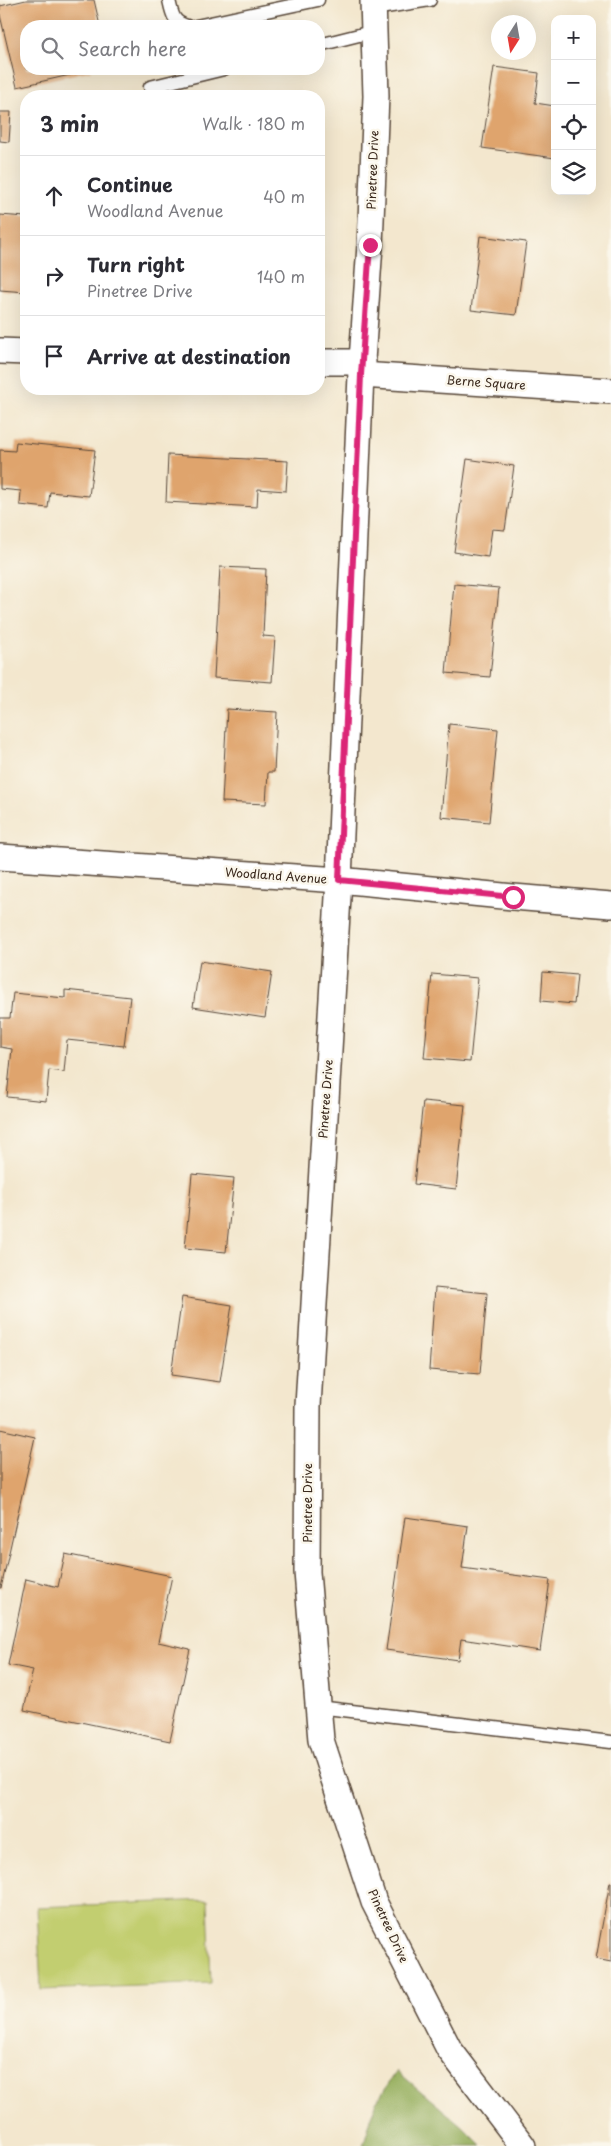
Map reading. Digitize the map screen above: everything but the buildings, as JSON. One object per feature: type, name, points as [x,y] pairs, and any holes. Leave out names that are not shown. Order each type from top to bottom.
[{"type":"street","name":"Pinetree Drive","points":[[374,13],[376,96],[339,880],[308,1406],[307,1572],[321,1740],[374,1902],[449,2049],[523,2146]]},
{"type":"street","points":[[0,350],[20,352]]},
{"type":"street","name":"Berne Square","points":[[325,363],[362,368],[611,391]]},
{"type":"street","name":"Woodland Avenue","points":[[0,857],[339,880],[611,905]]},
{"type":"lane","points":[[169,0],[172,16],[175,20]]},
{"type":"lane","points":[[224,20],[318,0]]},
{"type":"lane","points":[[325,42],[374,13],[430,0]]},
{"type":"lane","points":[[150,87],[199,75]]},
{"type":"lane","points":[[318,1707],[611,1742]]},
{"type":"green space","points":[[208,1900],[211,1983],[41,1990],[37,1907]]},
{"type":"green space","points":[[397,2071],[462,2126],[482,2146],[363,2146],[376,2102]]},
{"type":"route","points":[[370,245],[361,375],[339,880],[513,897]]}]
